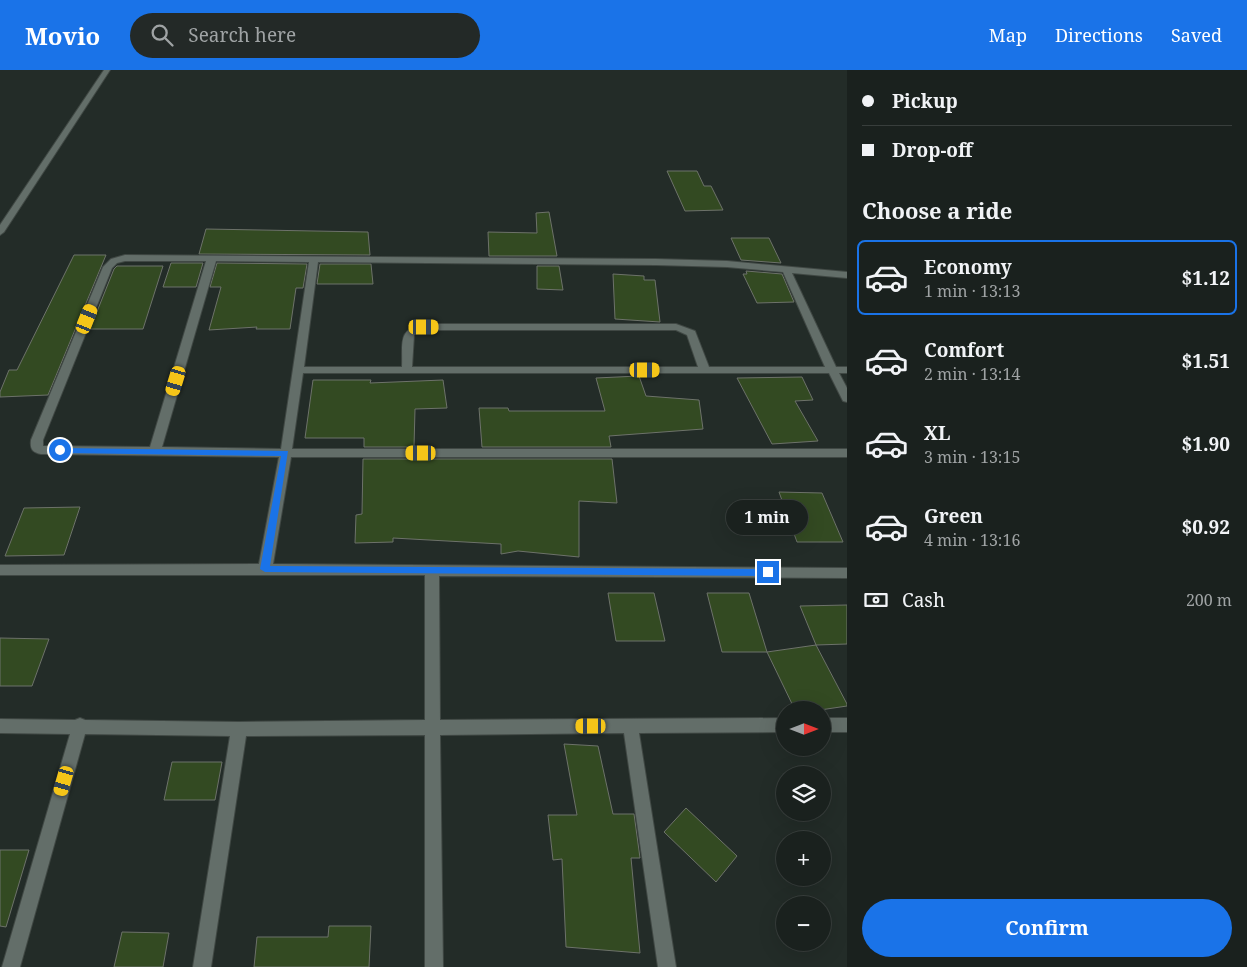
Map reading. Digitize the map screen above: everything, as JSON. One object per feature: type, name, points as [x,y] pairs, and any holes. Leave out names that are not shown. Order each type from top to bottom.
[{"type":"street","points":[[0,232],[107,70]]},
{"type":"street","points":[[847,275],[786,269],[656,262],[125,258],[110,264],[36,444],[37,449],[41,450],[286,453],[847,453]]},
{"type":"street","points":[[154,451],[212,258]]},
{"type":"street","points":[[265,569],[286,453],[314,258]]},
{"type":"street","points":[[786,269],[832,370],[847,398]]},
{"type":"street","points":[[408,370],[409,334],[414,329],[424,327],[676,327],[684,329],[691,334],[705,370]]},
{"type":"street","points":[[298,370],[847,370]]},
{"type":"street","points":[[0,570],[265,569],[847,573]]},
{"type":"street","points":[[432,570],[434,967]]},
{"type":"street","points":[[0,726],[80,725],[239,729],[432,726],[776,725]]},
{"type":"street","points":[[11,967],[80,725]]},
{"type":"street","points":[[630,725],[667,967]]},
{"type":"street","points":[[831,725],[847,725]]},
{"type":"street","points":[[202,967],[239,729]]},
{"type":"building","points":[[667,171],[697,171],[704,186],[711,186],[723,210],[685,211]]},
{"type":"building","points":[[549,212],[557,256],[489,256],[488,232],[537,233],[536,213]]},
{"type":"building","points":[[206,229],[368,232],[370,255],[199,254]]},
{"type":"building","points":[[731,238],[769,238],[781,263],[741,260]]},
{"type":"building","points":[[74,255],[106,255],[48,395],[0,397],[0,392],[9,370],[17,370]]},
{"type":"building","points":[[171,263],[203,263],[196,287],[163,287]]},
{"type":"building","points":[[217,263],[307,264],[303,288],[296,288],[290,329],[256,329],[257,327],[209,330],[221,287],[210,287]]},
{"type":"building","points":[[320,264],[371,264],[373,284],[317,284]]},
{"type":"building","points":[[117,266],[163,266],[143,329],[90,329],[114,269]]},
{"type":"building","points":[[537,266],[559,266],[563,290],[537,289]]},
{"type":"building","points":[[746,271],[782,274],[794,302],[757,303],[743,274],[747,274]]},
{"type":"building","points":[[613,274],[644,276],[644,280],[655,280],[660,322],[615,319]]},
{"type":"building","points":[[639,376],[646,396],[699,400],[703,429],[609,436],[611,447],[482,447],[479,408],[508,408],[509,411],[605,411],[596,378]]},
{"type":"building","points":[[802,377],[813,400],[795,401],[818,441],[772,444],[737,378]]},
{"type":"building","points":[[313,380],[371,380],[370,383],[443,380],[447,408],[415,409],[414,447],[364,447],[364,438],[305,438]]},
{"type":"building","points":[[363,459],[612,459],[617,503],[579,501],[579,557],[518,551],[501,554],[501,544],[393,538],[393,542],[355,543],[356,515],[362,514]]},
{"type":"building","points":[[779,492],[822,493],[843,542],[797,542]]},
{"type":"building","points":[[80,507],[64,555],[5,556],[24,508]]},
{"type":"building","points":[[608,593],[654,593],[665,641],[616,641]]},
{"type":"building","points":[[707,593],[749,593],[767,652],[722,652]]},
{"type":"building","points":[[847,605],[847,644],[816,645],[800,606]]},
{"type":"building","points":[[0,638],[49,639],[32,686],[0,686]]},
{"type":"building","points":[[816,645],[847,706],[831,708],[831,701],[791,701],[767,652]]},
{"type":"building","points":[[564,744],[598,746],[613,814],[634,814],[640,858],[631,858],[640,953],[566,947],[562,859],[553,860],[548,815],[577,815]]},
{"type":"building","points":[[172,762],[222,762],[215,800],[164,800]]},
{"type":"building","points":[[686,808],[737,856],[716,882],[664,832]]},
{"type":"building","points":[[0,850],[29,850],[6,927],[0,926]]},
{"type":"building","points":[[329,926],[371,926],[369,967],[254,967],[257,937],[328,937]]},
{"type":"building","points":[[122,932],[169,933],[163,967],[114,967]]},
{"type":"route","points":[[60,450],[286,453],[265,569],[768,572]]}]
